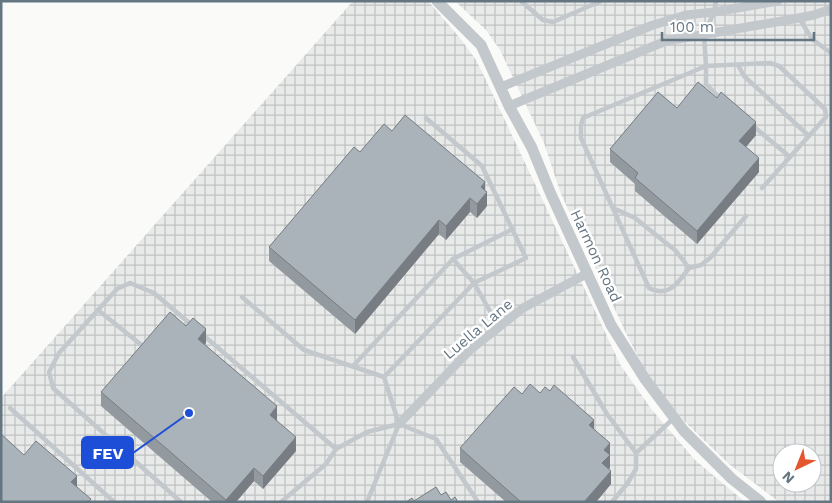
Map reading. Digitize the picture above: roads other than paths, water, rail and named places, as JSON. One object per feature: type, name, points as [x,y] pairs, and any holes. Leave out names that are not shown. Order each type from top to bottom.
[{"type":"street","name":"Harmon Road","points":[[437,1],[481,45],[532,148],[611,325],[645,379],[684,431],[732,479],[761,502]]},
{"type":"street","points":[[501,87],[653,24],[686,15],[778,1]]},
{"type":"street","points":[[510,106],[666,41],[799,18],[831,9]]},
{"type":"street","name":"Luella Lane","points":[[399,424],[470,350],[523,308],[588,272]]},
{"type":"lane","points":[[521,1],[543,20],[553,22],[601,1]]},
{"type":"lane","points":[[716,1],[714,12],[704,35],[706,84],[713,93],[727,104]]},
{"type":"lane","points":[[799,18],[812,39],[829,50]]},
{"type":"lane","points":[[746,216],[710,258],[701,265],[689,268],[668,291],[656,292],[649,288],[581,138],[583,118],[706,66],[770,63],[780,66],[825,108],[826,117],[762,188]]},
{"type":"lane","points":[[738,65],[744,76],[809,136]]},
{"type":"lane","points":[[384,378],[474,284],[526,258],[482,166],[426,118]]},
{"type":"lane","points":[[748,122],[790,157]]},
{"type":"lane","points":[[613,208],[635,218],[676,251],[689,268]]},
{"type":"lane","points":[[353,366],[453,259],[513,229]]},
{"type":"lane","points":[[453,259],[474,284],[499,327]]},
{"type":"lane","points":[[181,502],[53,388],[49,372],[59,353],[117,289],[130,283],[154,293],[336,449]]},
{"type":"lane","points":[[242,298],[304,350],[384,378]]},
{"type":"lane","points":[[98,310],[144,347]]},
{"type":"lane","points":[[573,357],[607,414],[636,453],[636,469],[627,484],[612,502]]},
{"type":"lane","points":[[367,502],[399,424],[384,378]]},
{"type":"lane","points":[[10,408],[114,502]]},
{"type":"lane","points":[[636,453],[674,418]]},
{"type":"lane","points":[[280,502],[326,464],[336,449],[367,432],[399,424],[436,439],[478,502]]},
{"type":"place","name":"FEV","points":[[189,413]]}]
